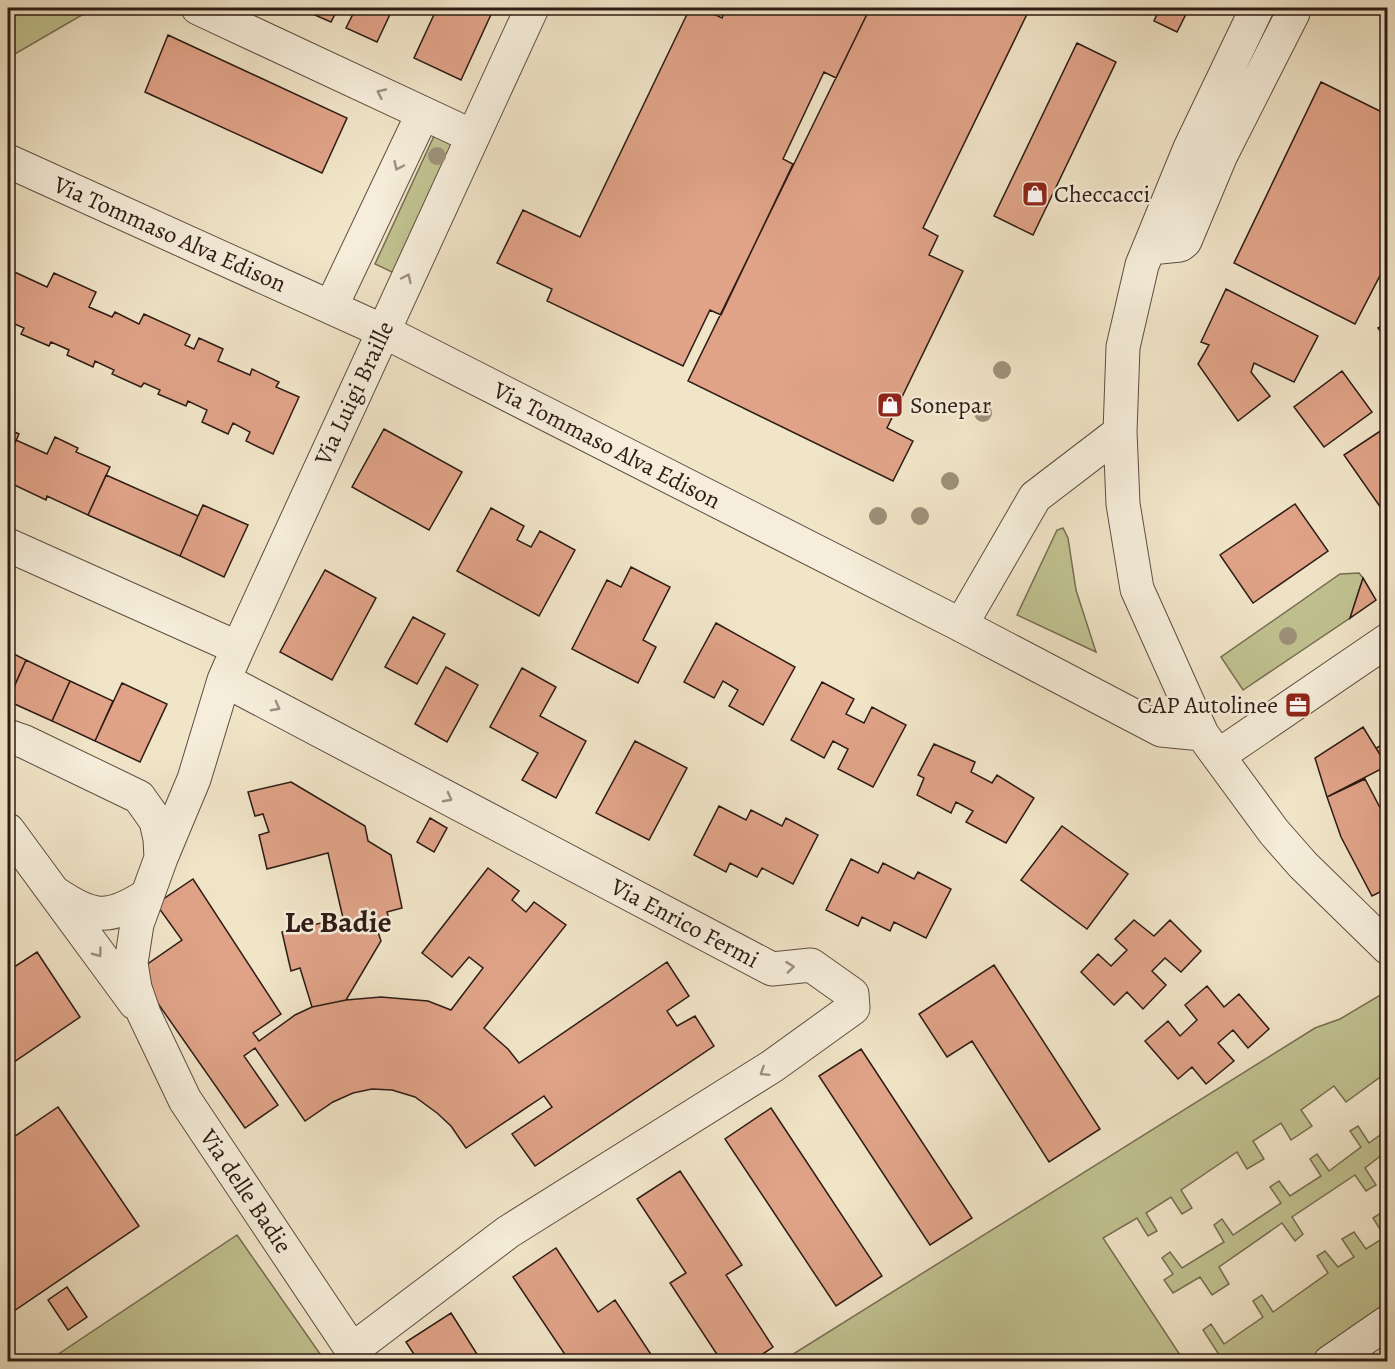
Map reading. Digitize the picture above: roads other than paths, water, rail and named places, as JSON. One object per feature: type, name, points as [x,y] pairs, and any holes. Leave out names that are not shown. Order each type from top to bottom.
[{"type":"street","points":[[198,8],[472,136]]},
{"type":"street","name":"Via Luigi Braille","points":[[161,858],[192,784],[224,680],[532,8]]},
{"type":"street","points":[[1257,8],[1190,148],[1142,265],[1124,347],[1120,432],[1122,504],[1137,589],[1210,745],[1295,857],[1388,948]]},
{"type":"street","points":[[1149,248],[1180,245],[1185,242],[1221,155],[1293,13]]},
{"type":"street","points":[[331,307],[423,113]]},
{"type":"street","name":"Via Tommaso Alva Edison","points":[[8,160],[383,331],[961,625],[1161,730],[1210,745]]},
{"type":"street","points":[[961,625],[1035,497],[1120,432]]},
{"type":"street","points":[[8,545],[238,648]]},
{"type":"street","points":[[1210,745],[1388,640]]},
{"type":"street","name":"Via Enrico Fermi","points":[[224,680],[772,969],[811,965],[852,994],[853,1008],[771,1067],[508,1232],[356,1356]]},
{"type":"street","name":"Via delle Badie","points":[[13,743],[139,797],[156,821],[161,858],[137,924],[131,963],[135,988],[144,1014],[185,1100],[356,1356]]},
{"type":"street","points":[[139,797],[176,800],[192,784]]},
{"type":"street","name":"Via delle Badie","points":[[8,830],[50,890],[144,1014]]},
{"type":"street","name":"Via delle Badie","points":[[50,890],[86,912],[105,914],[126,908],[146,896]]},
{"type":"street","points":[[1330,1362],[1388,1322]]},
{"type":"place","name":"Checcacci","points":[[1035,194]]},
{"type":"place","name":"Sonepar","points":[[890,405]]},
{"type":"place","name":"CAP Autolinee","points":[[1298,705]]},
{"type":"district","name":"Le Badie","points":[[338,922]]}]
